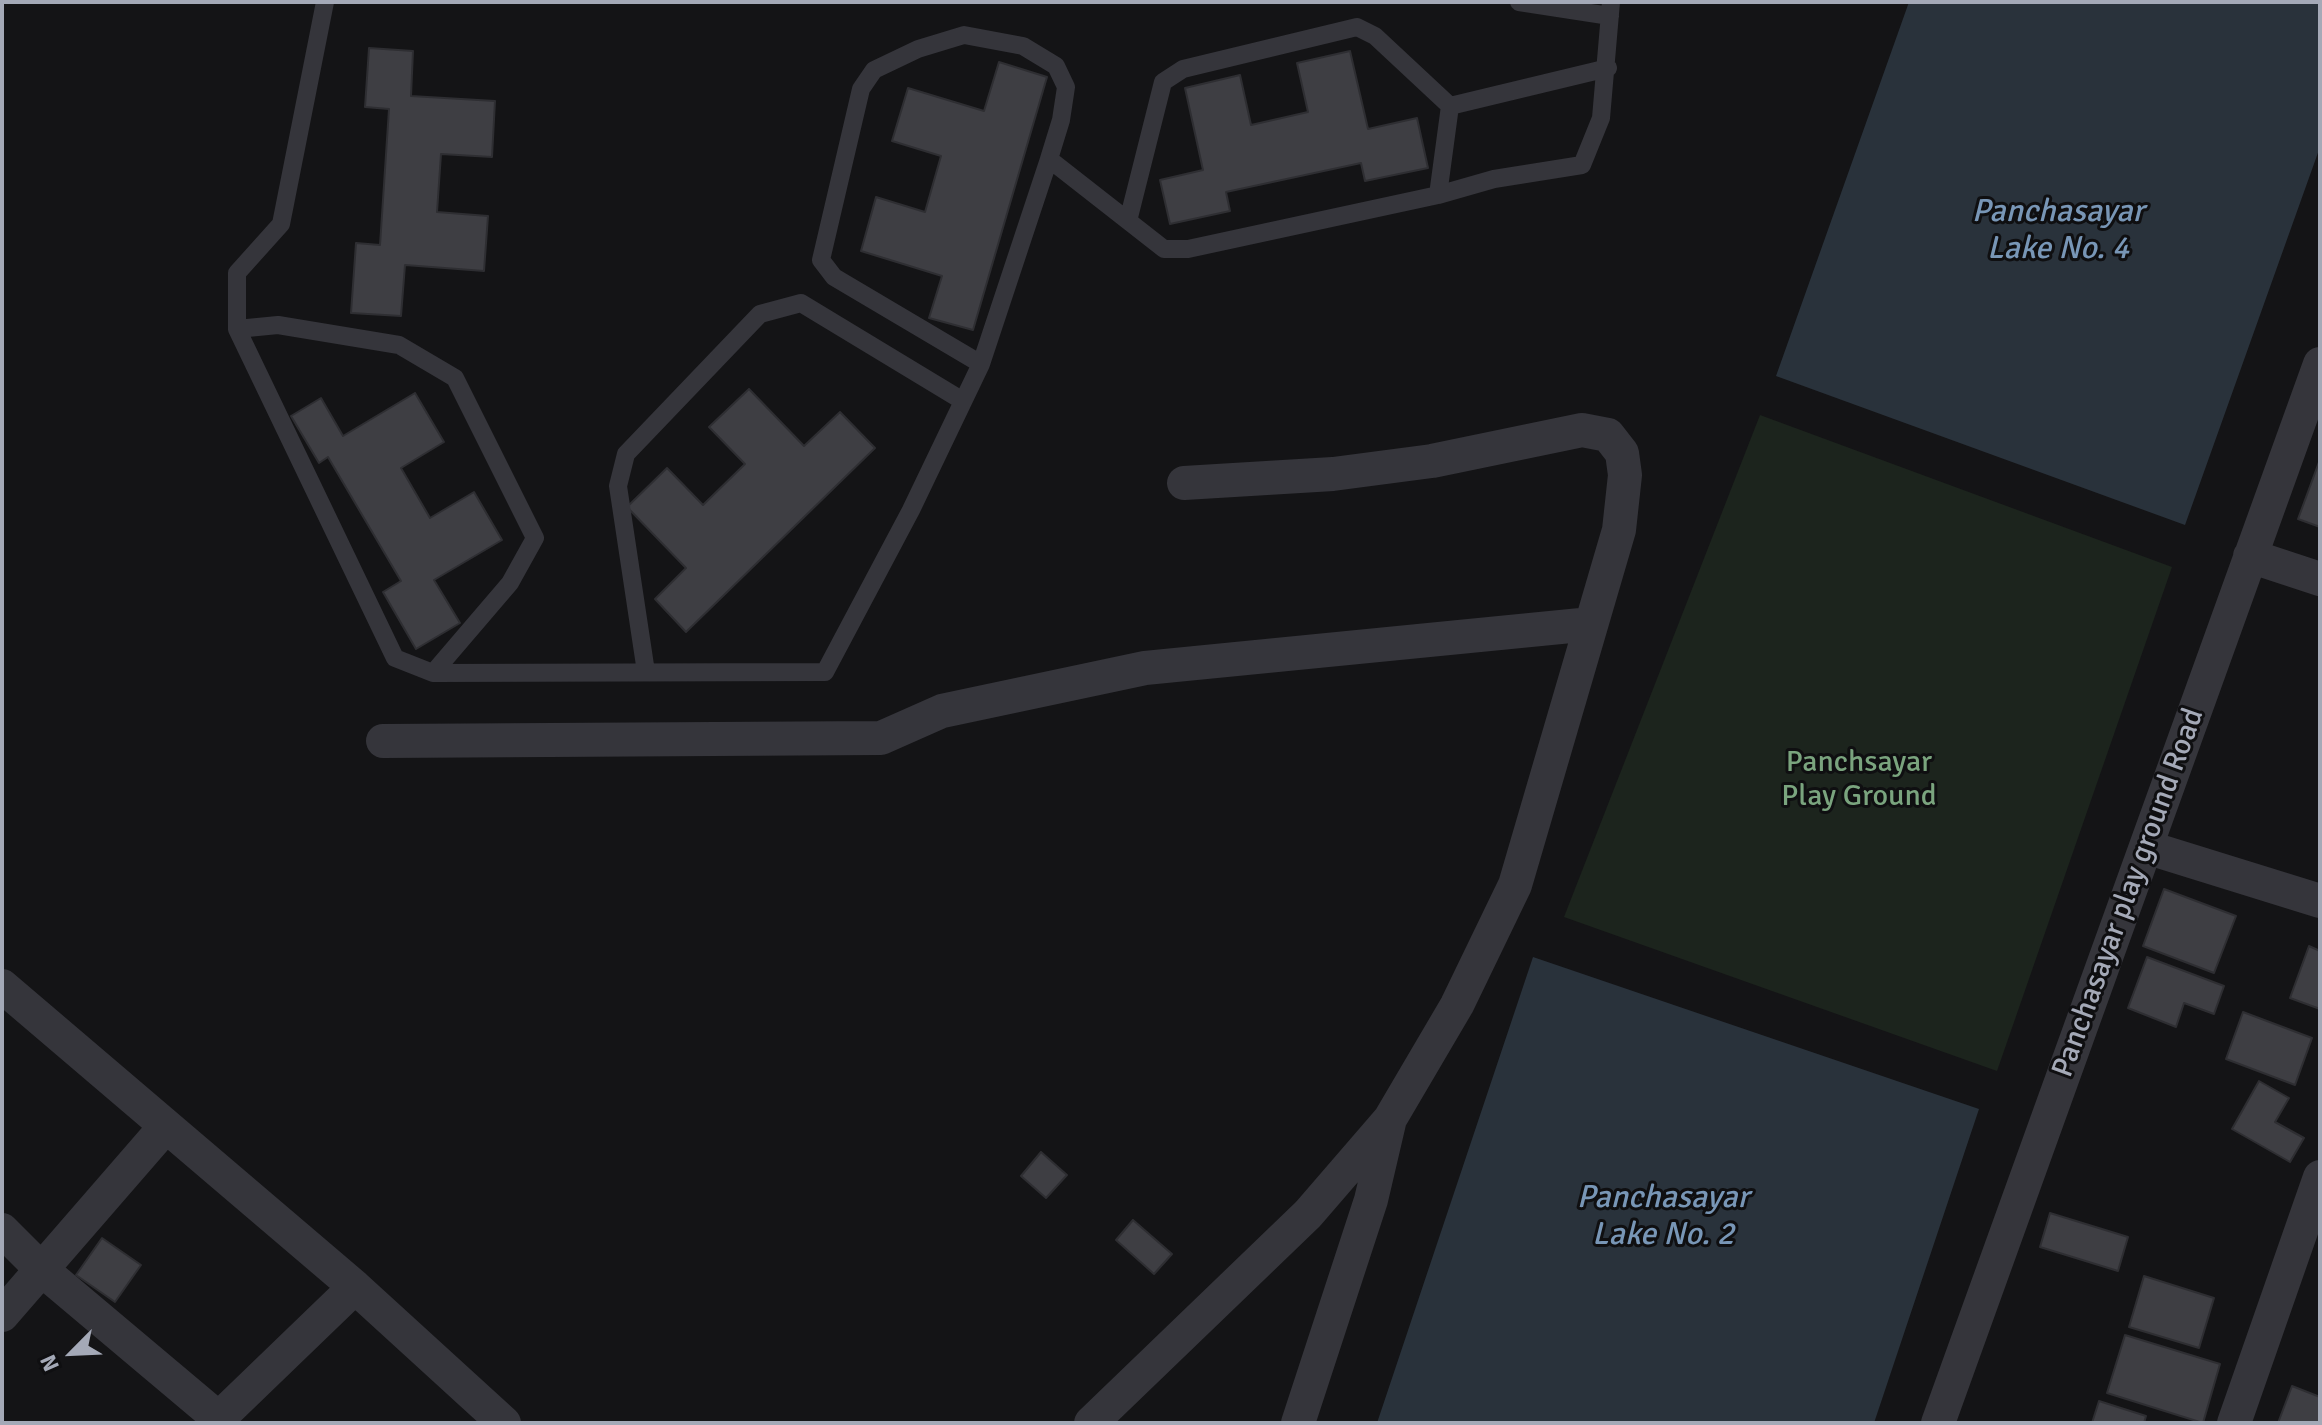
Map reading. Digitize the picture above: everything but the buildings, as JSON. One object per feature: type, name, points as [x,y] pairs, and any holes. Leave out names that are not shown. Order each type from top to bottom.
[{"type":"street","name":"Panchasayar play ground Road","points":[[1938,1423],[2320,364]]},
{"type":"street","points":[[1091,1423],[1282,1240],[1390,1119],[1457,1005],[1515,885],[1619,530],[1625,475],[1622,453],[1608,435],[1582,430],[1432,461],[1347,472],[1184,483]]},
{"type":"street","points":[[2250,556],[2320,579]]},
{"type":"street","points":[[383,741],[881,738],[942,711],[1145,668],[1591,624]]},
{"type":"street","points":[[2146,847],[2320,901]]},
{"type":"street","points":[[2,986],[355,1287],[504,1423]]},
{"type":"street","points":[[1298,1423],[1371,1200],[1390,1119]]},
{"type":"street","points":[[2,1315],[166,1126]]},
{"type":"street","points":[[2234,1423],[2314,1214],[2320,1177]]},
{"type":"street","points":[[2,1230],[41,1269],[219,1421],[355,1287]]},
{"type":"lane","points":[[325,2],[281,224],[237,273],[237,329],[395,658],[433,673],[825,672],[911,510],[981,364],[1061,120],[1066,87],[1056,66],[1023,46],[964,35],[918,49],[874,70],[861,89],[821,260],[834,277],[981,364]]},
{"type":"lane","points":[[1049,159],[1164,249],[1188,249],[1438,195],[1494,179],[1582,165],[1601,118],[1608,68],[1611,9],[1519,2]]},
{"type":"lane","points":[[1128,221],[1163,82],[1183,69],[1357,27],[1375,36],[1450,106]]},
{"type":"lane","points":[[1450,106],[1608,68]]},
{"type":"lane","points":[[1438,195],[1450,106]]},
{"type":"lane","points":[[646,672],[618,486],[626,454],[760,314],[801,303],[963,401]]},
{"type":"lane","points":[[237,329],[278,325],[399,345],[455,378],[535,538],[510,583],[433,673]]},
{"type":"green space","name":"Panchsayar Play Ground","points":[[1760,415],[2172,567],[1997,1071],[1564,917]]},
{"type":"water","name":"Panchasayar Lake No. 4","points":[[1909,2],[2320,2],[2320,147],[2185,525],[1776,376]]},
{"type":"water","name":"Panchasayar Lake No. 2","points":[[1533,957],[1979,1109],[1874,1423],[1377,1423]]}]
